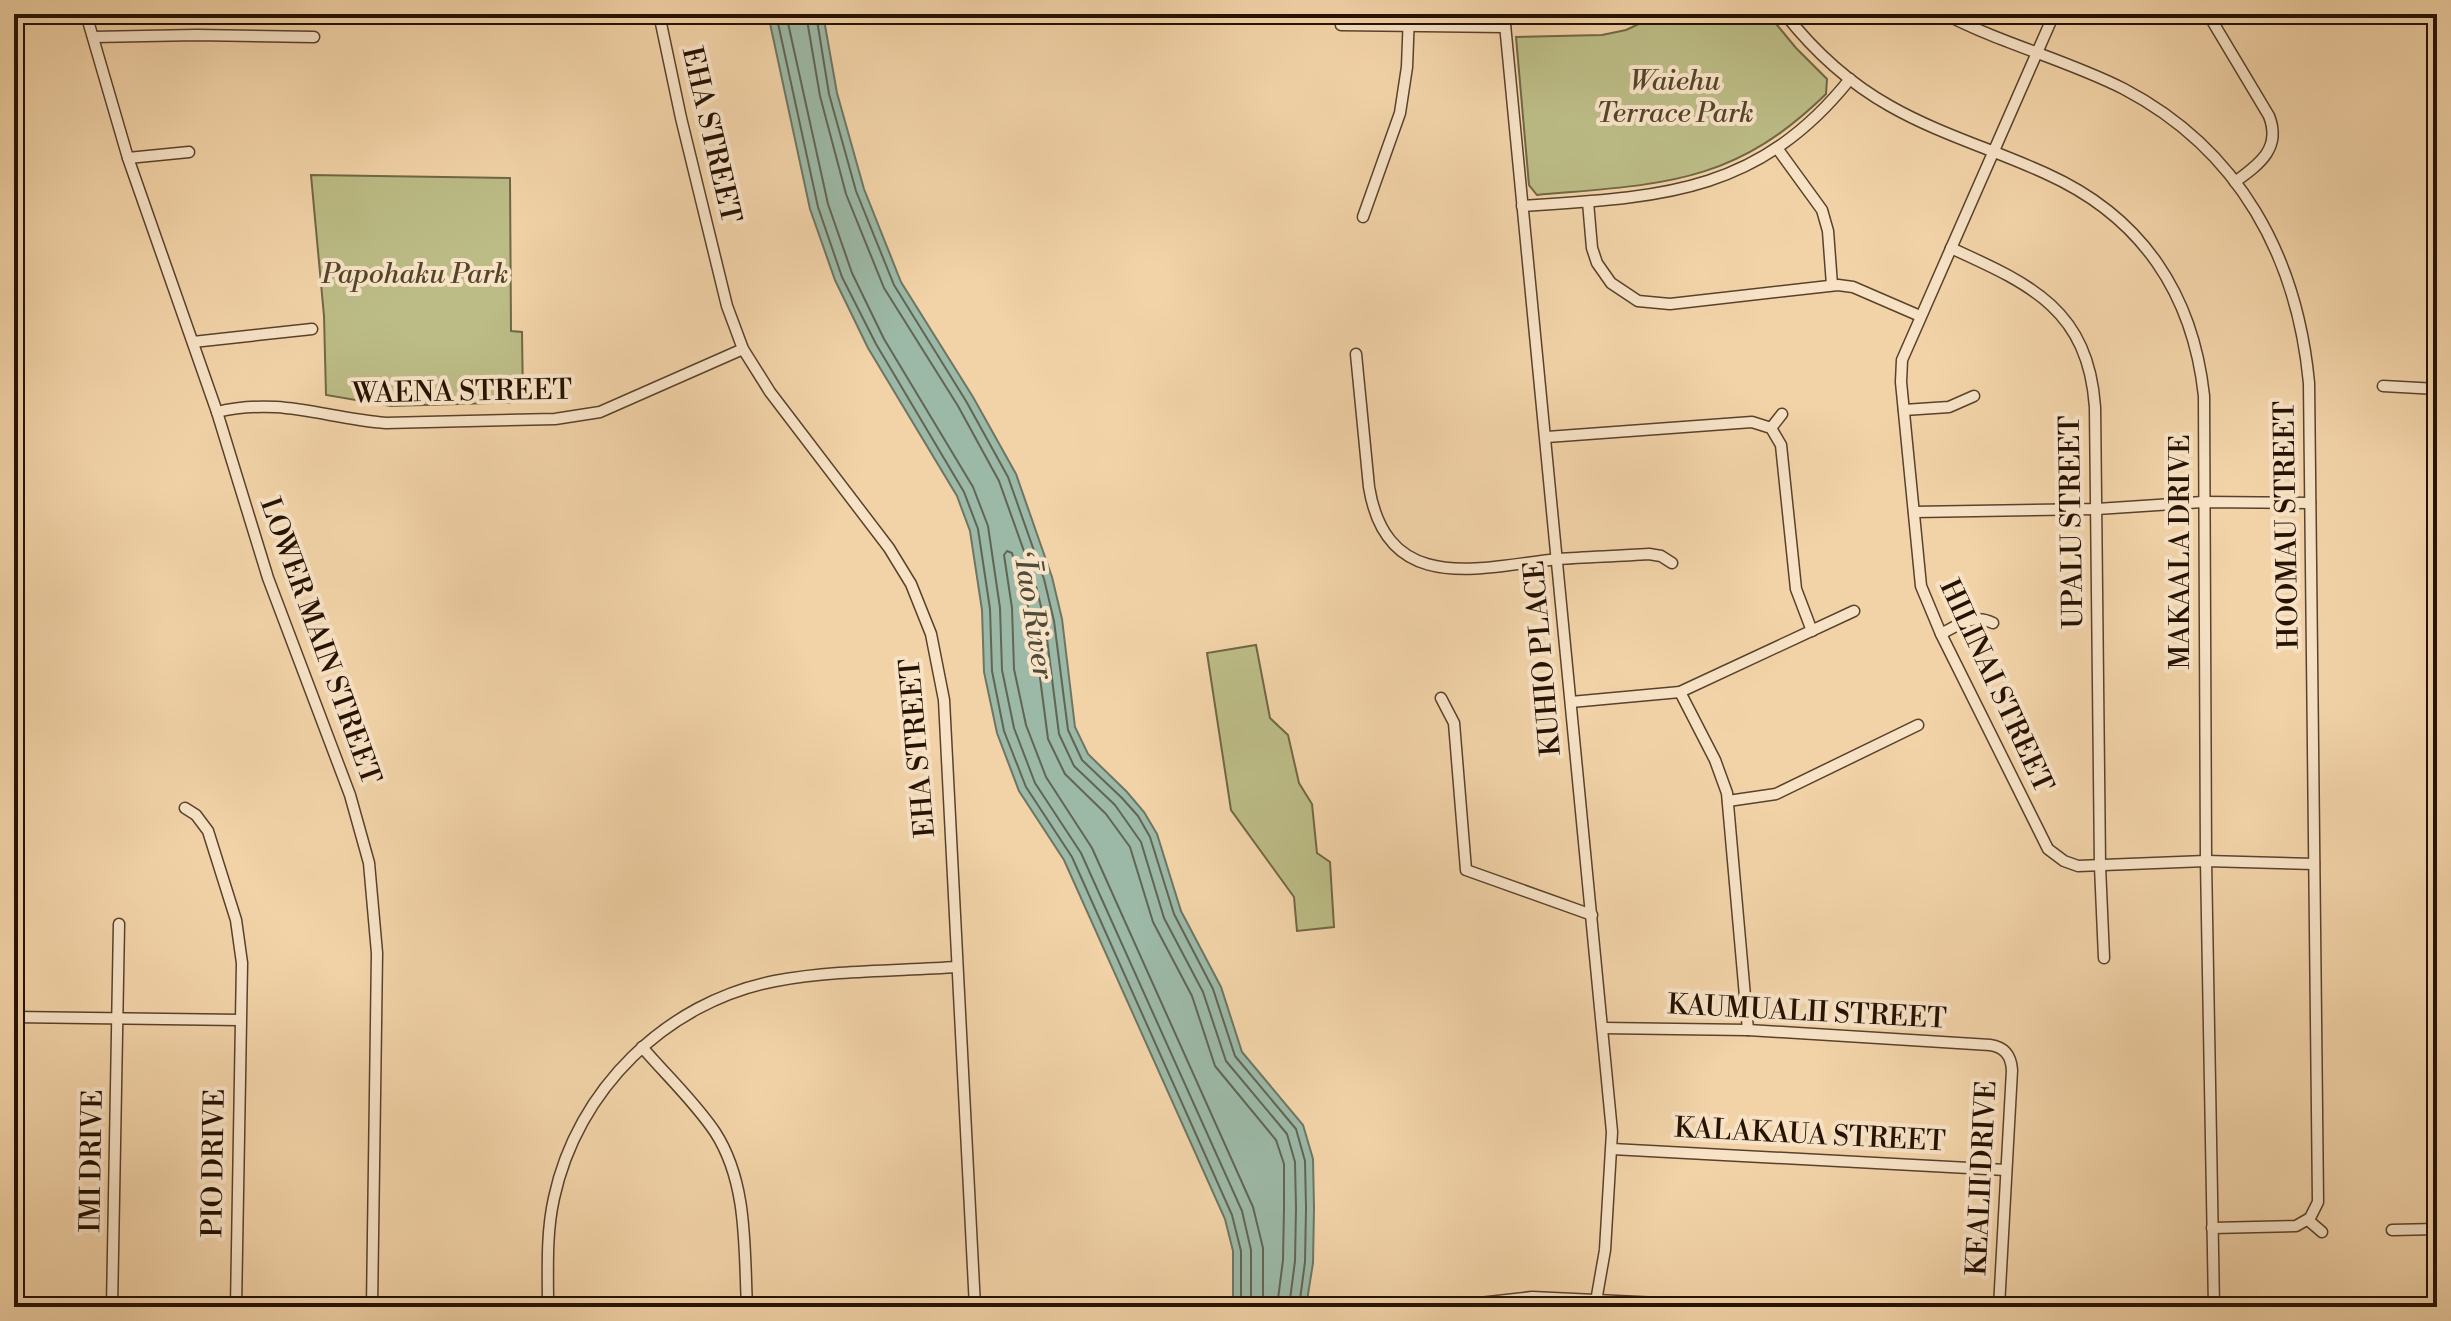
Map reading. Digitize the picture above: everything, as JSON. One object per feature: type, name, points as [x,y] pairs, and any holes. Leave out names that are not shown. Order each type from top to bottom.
[{"type":"street","name":"LOWER MAIN STREET","points":[[86,14],[128,158],[217,412],[268,578],[350,795],[369,863],[377,953],[372,1307]]},
{"type":"street","name":"EHA STREET","points":[[659,14],[727,306],[743,349],[770,392],[889,548],[924,612],[936,656],[944,700],[975,1307]]},
{"type":"street","name":"KUHIO PLACE","points":[[1504,14],[1547,437],[1612,1149],[1605,1250],[1596,1303]]},
{"type":"street","name":"MAKAALA DRIVE","points":[[1785,14],[1827,61],[1889,106],[2071,185],[2096,201],[2139,239],[2172,286],[2194,339],[2204,396],[2206,861],[2214,1307]]},
{"type":"street","name":"HOOMAU STREET","points":[[1945,14],[2124,90],[2159,110],[2191,135],[2235,182],[2267,229],[2284,265],[2297,304],[2309,383],[2318,1199],[2316,1209],[2308,1220]]},
{"type":"street","name":"HILINAI STREET","points":[[2054,14],[1902,360],[1901,382],[1921,586],[1941,634],[2048,849],[2069,863],[2100,866],[2206,861],[2314,864]]},
{"type":"street","points":[[2208,14],[2269,116],[2273,129],[2267,155],[2235,182]]},
{"type":"street","points":[[1363,217],[1400,113],[1405,90],[1409,20]]},
{"type":"street","points":[[1341,25],[1409,20],[1505,27]]},
{"type":"street","points":[[93,37],[314,37]]},
{"type":"street","points":[[1522,206],[1588,202],[1690,188],[1752,164],[1823,111],[1850,79]]},
{"type":"street","points":[[1777,148],[1819,203],[1825,217],[1832,285]]},
{"type":"street","points":[[128,158],[189,152]]},
{"type":"street","points":[[1588,202],[1592,248],[1597,263],[1611,283],[1638,301],[1670,304],[1832,285],[1853,287],[1920,316]]},
{"type":"street","name":"UPALU STREET","points":[[1951,248],[2036,291],[2060,314],[2079,342],[2094,390],[2104,958]]},
{"type":"street","points":[[193,342],[312,329]]},
{"type":"street","name":"WAENA STREET","points":[[217,412],[278,405],[354,421],[386,423],[583,416],[613,409],[743,349]]},
{"type":"street","points":[[1356,354],[1371,498],[1378,518],[1396,544],[1422,562],[1452,570],[1649,554],[1661,556],[1672,563]]},
{"type":"street","points":[[2383,386],[2437,389]]},
{"type":"street","points":[[1904,410],[1949,407],[1974,396]]},
{"type":"street","points":[[1771,428],[1782,414]]},
{"type":"street","points":[[1547,437],[1752,422],[1771,428],[1781,445],[1796,589],[1812,631]]},
{"type":"street","points":[[1914,512],[2097,509],[2203,502],[2310,503]]},
{"type":"street","points":[[1571,702],[1680,692],[1854,611]]},
{"type":"street","points":[[1941,634],[1969,620],[1984,619],[1993,623]]},
{"type":"street","points":[[1680,692],[1715,760],[1728,801],[1748,1030]]},
{"type":"street","points":[[1441,698],[1454,723],[1466,870],[1592,915]]},
{"type":"street","points":[[1728,801],[1776,794],[1918,725]]},
{"type":"street","points":[[14,778],[14,834]]},
{"type":"street","name":"PIO DRIVE","points":[[185,808],[196,815],[208,831],[236,920],[242,963],[236,1307]]},
{"type":"street","name":"IMI DRIVE","points":[[112,1307],[119,924]]},
{"type":"street","points":[[548,1307],[553,1201],[564,1162],[578,1128],[593,1103],[642,1047],[698,1008],[772,981],[957,967]]},
{"type":"street","points":[[14,1017],[240,1020]]},
{"type":"street","name":"KAUMUALII STREET","points":[[1603,1028],[1748,1030],[1992,1046],[2006,1053]]},
{"type":"street","points":[[642,1047],[702,1115],[733,1169],[741,1201],[747,1307]]},
{"type":"street","name":"KEALII DRIVE","points":[[1999,1307],[2012,1070],[2006,1053]]},
{"type":"street","name":"KALAKAUA STREET","points":[[1612,1149],[2006,1170]]},
{"type":"street","points":[[2212,1228],[2292,1227],[2308,1220],[2322,1232]]},
{"type":"street","points":[[2392,1230],[2437,1229]]},
{"type":"street","points":[[1444,1307],[1532,1297],[1596,1303],[1743,1307]]},
{"type":"green space","name":"Waiehu Terrace Park","points":[[1660,14],[1768,14],[1827,79],[1826,94],[1792,124],[1758,147],[1692,175],[1621,188],[1537,195],[1529,185],[1516,37],[1602,35],[1626,30]]},
{"type":"green space","name":"Papohaku Park","points":[[311,175],[510,178],[511,331],[522,332],[523,402],[391,406],[326,395],[324,316]]},
{"type":"green space","points":[[1256,645],[1270,718],[1288,735],[1299,783],[1312,804],[1317,853],[1330,862],[1334,927],[1297,931],[1294,897],[1231,810],[1207,653]]},
{"type":"water","name":"ʻĪao River","points":[[768,14],[823,14],[837,93],[864,189],[901,282],[973,397],[1016,474],[1052,577],[1062,619],[1075,727],[1088,754],[1127,792],[1157,834],[1181,911],[1221,987],[1242,1052],[1303,1125],[1313,1159],[1314,1208],[1313,1263],[1306,1307],[1233,1307],[1233,1251],[1225,1219],[1064,860],[1019,791],[997,733],[984,672],[982,610],[970,531],[957,496],[868,348],[835,280],[810,209]]}]
